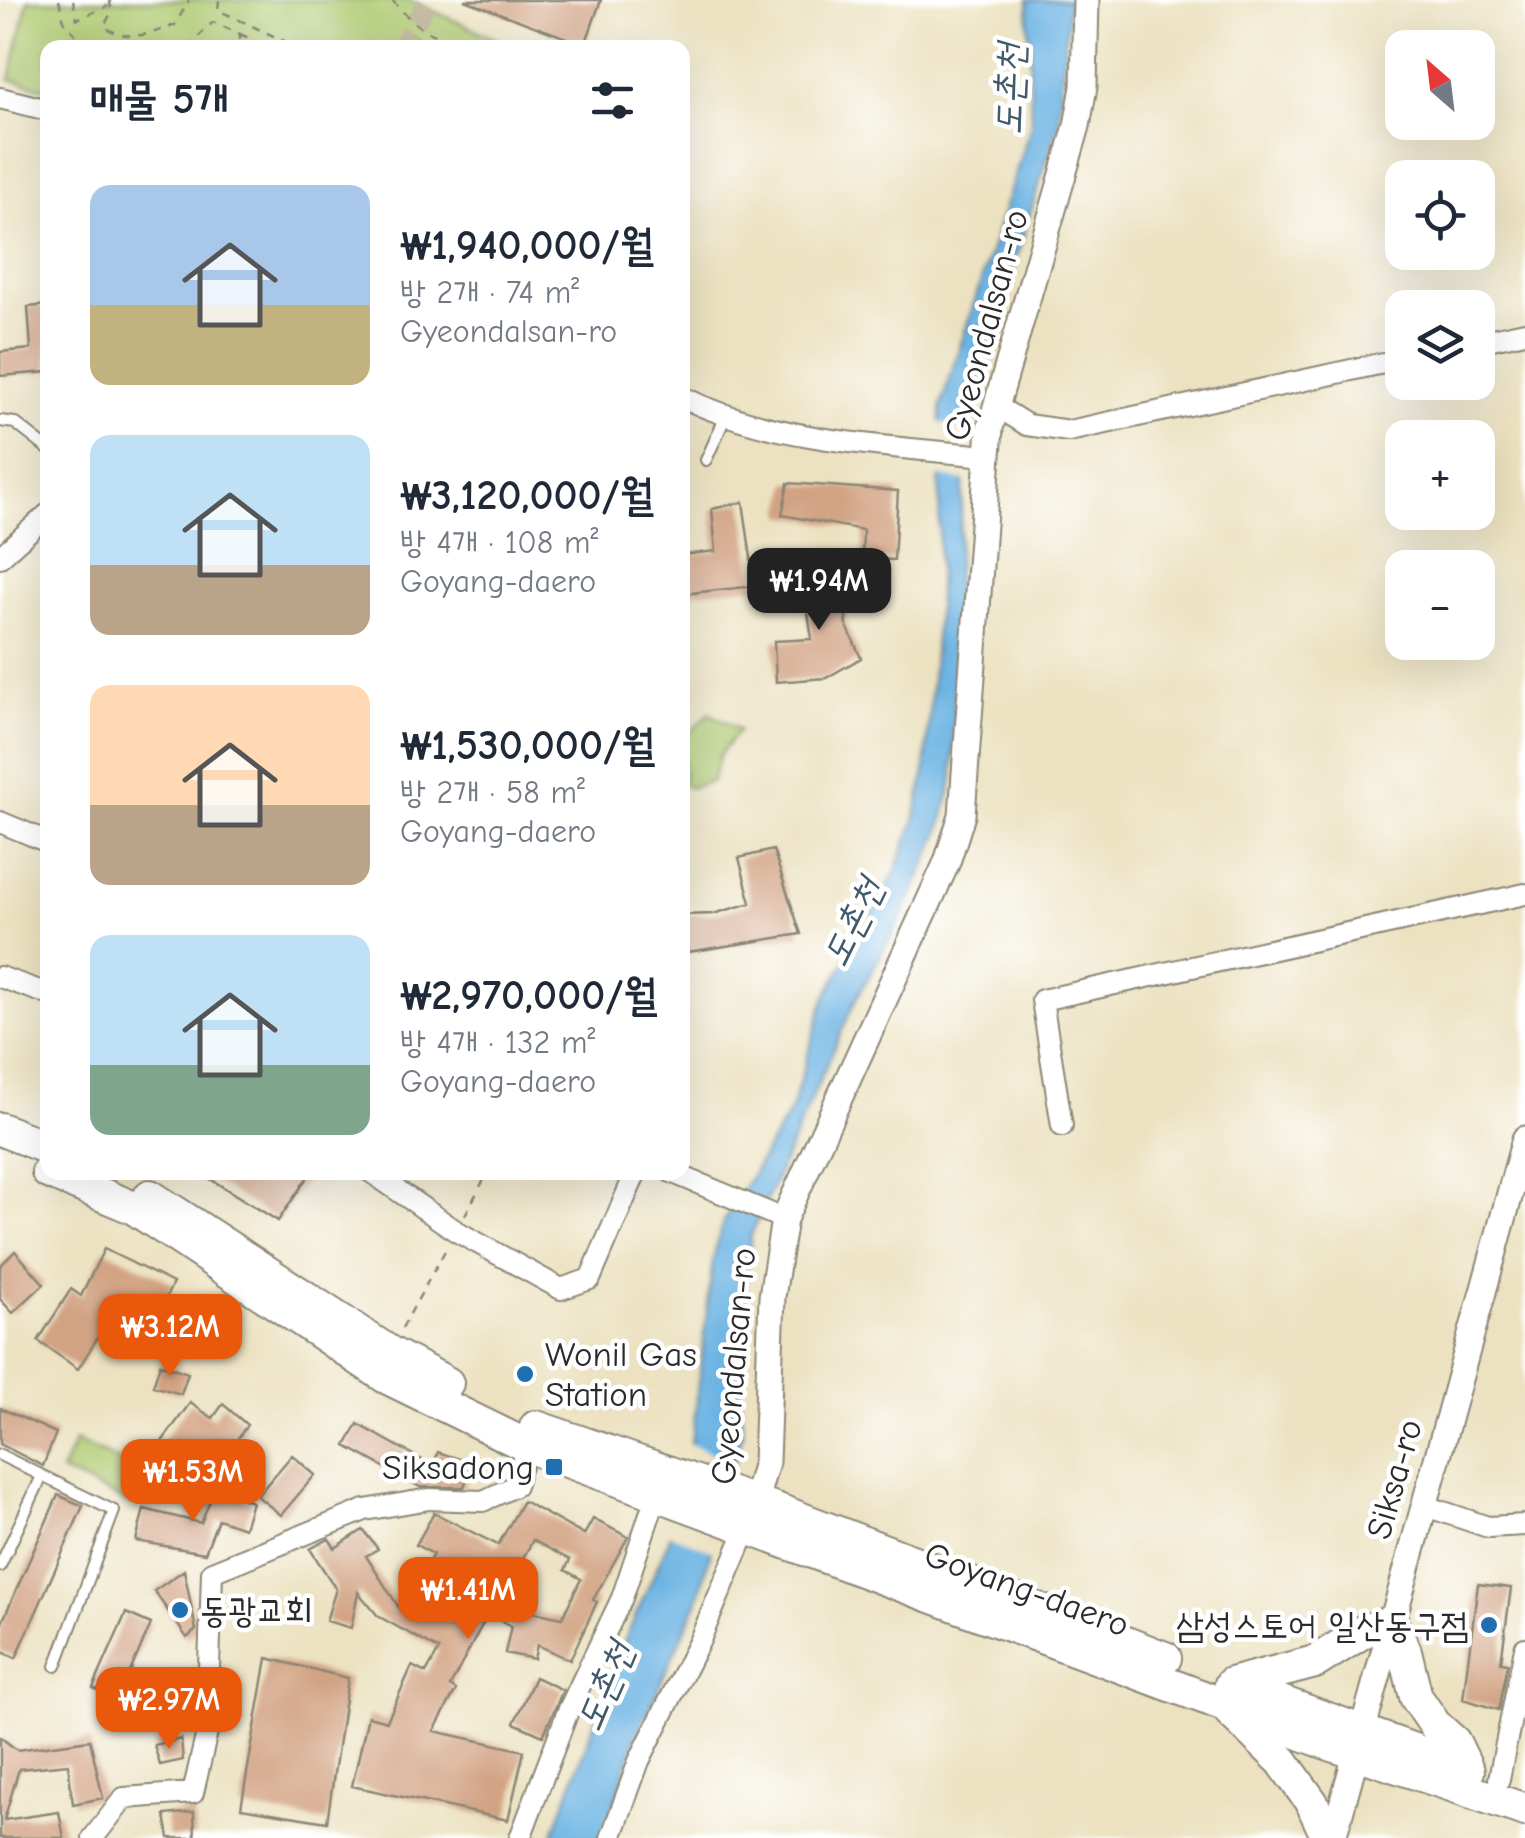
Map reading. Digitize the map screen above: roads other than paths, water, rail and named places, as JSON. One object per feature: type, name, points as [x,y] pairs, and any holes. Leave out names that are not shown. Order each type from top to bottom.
[{"type":"main road","points":[[0,1129],[40,1145]]},
{"type":"main road","points":[[0,1153],[40,1169]]},
{"type":"main road","points":[[67,1180],[134,1208],[386,1377],[527,1446],[666,1485]]},
{"type":"main road","points":[[121,1180],[191,1220],[389,1352],[532,1425],[666,1485]]},
{"type":"main road","name":"Goyang-daero","points":[[666,1485],[1359,1741],[1525,1810]]},
{"type":"main road","points":[[1331,1838],[1282,1761],[1240,1725],[1228,1694],[1316,1662],[1364,1630],[1391,1622],[1405,1651],[1416,1697],[1435,1725],[1498,1779]]},
{"type":"main road","name":"Goyang-daero","points":[[1359,1741],[1498,1779]]},
{"type":"street","name":"Gyeondalsan-ro","points":[[742,1512],[767,1449],[777,1217],[956,840],[968,766],[979,455],[1076,126],[1084,86],[1086,0]]},
{"type":"street","points":[[0,98],[40,108]]},
{"type":"street","points":[[1495,338],[1525,332]]},
{"type":"street","points":[[995,406],[1027,425],[1069,432],[1385,362]]},
{"type":"street","points":[[690,401],[724,418],[921,450],[979,455]]},
{"type":"street","points":[[0,557],[40,521]]},
{"type":"street","points":[[0,822],[40,839]]},
{"type":"street","points":[[1062,1126],[1042,1000],[1525,894]]},
{"type":"street","points":[[0,978],[40,991]]},
{"type":"street","name":"Siksa-ro","points":[[1331,1838],[1525,1139]]},
{"type":"street","points":[[383,1180],[456,1231],[561,1289],[590,1279],[633,1180]]},
{"type":"street","points":[[690,1180],[777,1217]]},
{"type":"street","points":[[94,1838],[124,1798],[193,1793],[207,1732],[212,1572],[365,1510],[429,1499],[484,1501],[515,1486],[527,1446]]},
{"type":"street","points":[[520,1838],[568,1712],[622,1598],[666,1485]]},
{"type":"street","points":[[1423,1504],[1488,1527],[1525,1525]]},
{"type":"street","points":[[611,1838],[638,1760],[700,1642],[742,1512]]},
{"type":"street","points":[[1498,1779],[1525,1648]]},
{"type":"lane","points":[[706,460],[724,418]]},
{"type":"lane","points":[[0,421],[16,423],[40,442]]},
{"type":"lane","points":[[0,1455],[114,1511],[56,1666]]},
{"type":"lane","points":[[0,1566],[42,1476]]},
{"type":"water","points":[[1028,0],[1069,0],[1058,126],[980,371],[968,423],[956,581],[953,780],[940,832],[902,917],[855,1001],[751,1235],[737,1356],[742,1433],[697,1603],[636,1737],[604,1838],[552,1838],[624,1642],[669,1540],[693,1432],[713,1259],[723,1222],[791,1110],[825,998],[895,873],[915,820],[925,772],[938,599],[941,406],[1031,125]]},
{"type":"tunnel","points":[[406,40],[428,0]]},
{"type":"place","name":"Wonil Gas Station","points":[[525,1374]]},
{"type":"place","name":"Siksadong","points":[[554,1467]]},
{"type":"place","name":"동광교회","points":[[180,1610]]},
{"type":"place","name":"삼성스토어 일산동구점","points":[[1489,1625]]},
{"type":"water label","name":"도촌천","points":[[1009,89]]},
{"type":"water label","name":"도촌천","points":[[852,922]]},
{"type":"water label","name":"도촌천","points":[[604,1686]]}]
